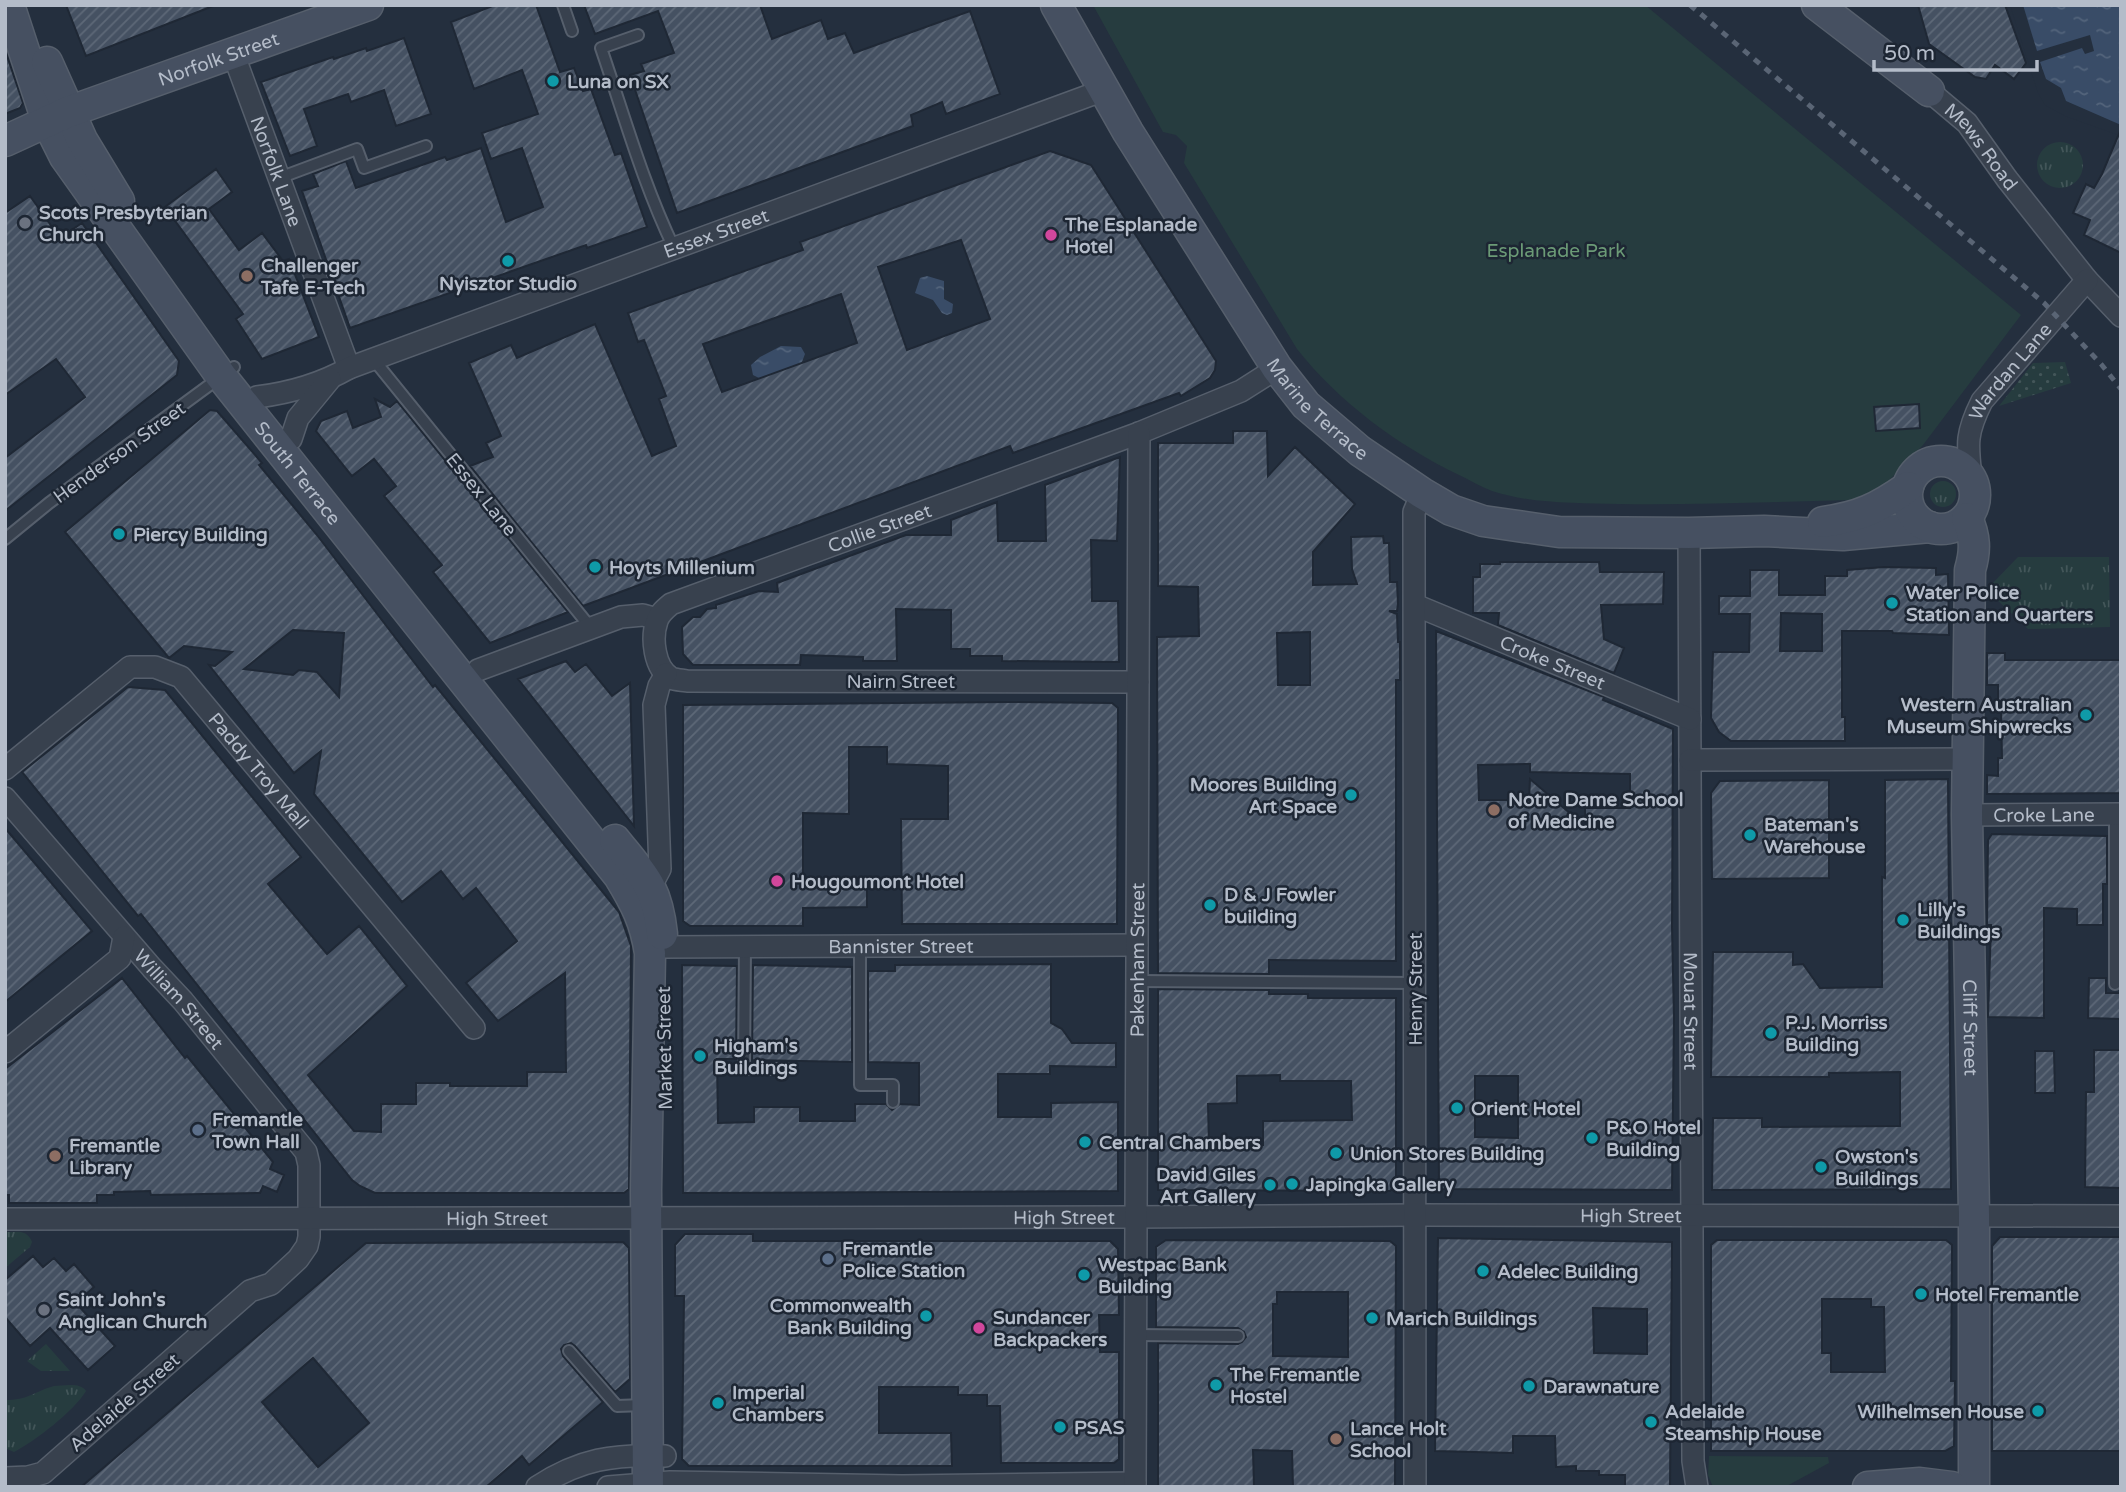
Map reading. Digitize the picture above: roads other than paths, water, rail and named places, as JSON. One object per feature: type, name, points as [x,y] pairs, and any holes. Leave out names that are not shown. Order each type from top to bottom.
[{"type":"street","name":"South Terrace","points":[[9,5],[58,116],[82,140],[228,372],[619,876],[645,897]]},
{"type":"street","name":"South Terrace","points":[[28,5],[47,64],[58,116]]},
{"type":"street","name":"Norfolk Street","points":[[5,141],[58,116],[368,5]]},
{"type":"street","name":"Marine Terrace","points":[[1056,5],[1104,90],[1277,368],[1306,405],[1360,451],[1451,510],[1517,528],[1559,532],[1764,531],[1843,534],[1947,525]]},
{"type":"street","name":"Mews Road","points":[[1816,5],[1967,123],[2007,179],[2087,280],[2121,316]]},
{"type":"street","name":"Norfolk Lane","points":[[233,53],[349,368]]},
{"type":"street","name":"Essex Street","points":[[257,397],[278,394],[330,379],[349,368],[1104,90]]},
{"type":"street","name":"Wardan Lane","points":[[1971,477],[1967,438],[1982,401],[2087,280]]},
{"type":"street","name":"Collie Street","points":[[657,619],[671,604],[1139,433],[1241,391],[1259,382],[1277,368]]},
{"type":"street","name":"South Terrace","points":[[228,372],[257,397],[478,670],[645,897]]},
{"type":"street","name":"Essex Street","points":[[290,439],[298,418],[330,379]]},
{"type":"street","name":"Pakenham Street","points":[[1135,1485],[1139,433]]},
{"type":"street","name":"Marine Terrace","points":[[1764,531],[1842,520],[1878,508],[1908,487],[1917,470],[1935,461],[1956,463],[1971,477]]},
{"type":"street","points":[[1908,487],[1909,507],[1914,516],[1947,525],[1973,509],[1975,498],[1971,477]]},
{"type":"street","name":"Henry Street","points":[[1415,1487],[1414,512],[1422,493]]},
{"type":"street","name":"Cliff Street","points":[[1947,525],[1973,531],[1975,546],[1970,570],[1967,760],[1974,1215],[1974,1487]]},
{"type":"street","name":"Mouat Street","points":[[1689,533],[1693,1461],[1697,1487]]},
{"type":"street","name":"Croke Street","points":[[1415,605],[1690,719]]},
{"type":"street","points":[[478,670],[621,617],[643,615],[657,619],[655,648],[658,662],[666,674]]},
{"type":"street","name":"Paddy Troy Mall","points":[[5,769],[130,667],[155,667],[181,677],[474,1028]]},
{"type":"street","name":"Market Street","points":[[656,1475],[650,953],[644,922],[645,897],[660,869],[654,705],[659,686],[666,674]]},
{"type":"street","name":"Nairn Street","points":[[666,674],[673,679],[687,681],[1138,682]]},
{"type":"street","points":[[5,761],[31,748]]},
{"type":"street","points":[[1690,760],[1967,760]]},
{"type":"street","name":"William Street","points":[[5,799],[183,1001],[306,1152],[309,1165],[309,1217]]},
{"type":"street","name":"Croke Lane","points":[[1967,815],[2118,814]]},
{"type":"street","name":"Market Street","points":[[645,897],[660,910],[663,947],[647,1405],[656,1475]]},
{"type":"street","points":[[8,1045],[120,958],[124,937]]},
{"type":"street","name":"Bannister Street","points":[[663,947],[1137,945]]},
{"type":"street","name":"High Street","points":[[5,1219],[1416,1214],[2121,1216]]},
{"type":"street","name":"Adelaide Street","points":[[5,1480],[43,1473],[250,1291],[271,1284],[289,1268],[307,1245],[309,1217]]},
{"type":"street","points":[[537,1487],[562,1471],[601,1458],[656,1475],[902,1486],[1135,1485]]},
{"type":"street","points":[[608,1487],[656,1475]]},
{"type":"street","points":[[5,1480],[8,1487]]},
{"type":"street","points":[[1868,1487],[1920,1483],[1952,1487]]},
{"type":"lane","points":[[562,5],[572,31]]},
{"type":"lane","points":[[638,35],[601,48],[634,147],[674,248]]},
{"type":"lane","points":[[279,178],[357,149],[364,168],[426,146]]},
{"type":"lane","name":"Essex Lane","points":[[373,360],[591,628]]},
{"type":"lane","name":"Henderson Street","points":[[5,539],[48,503],[228,372]]},
{"type":"lane","points":[[2115,985],[2118,814]]},
{"type":"lane","points":[[860,945],[860,1085],[893,1085],[892,1102]]},
{"type":"lane","points":[[745,946],[744,1069],[789,1069]]},
{"type":"lane","points":[[1137,981],[1415,983]]},
{"type":"lane","points":[[1136,1335],[1238,1336]]},
{"type":"lane","points":[[569,1351],[617,1406],[647,1405]]},
{"type":"water","points":[[2012,5],[2121,5],[2121,132],[2049,104]]},
{"type":"water","points":[[927,276],[944,281],[944,299],[953,304],[952,313],[942,313],[933,300],[915,293],[920,278]]},
{"type":"water","points":[[781,346],[801,347],[805,354],[800,367],[763,380],[753,375],[751,365]]},
{"type":"railway","points":[[1690,5],[2044,303],[2121,389]]},
{"type":"place","name":"Luna on SX","points":[[553,81]]},
{"type":"place","name":"Scots Presbyterian Church","points":[[25,223]]},
{"type":"place","name":"The Esplanade Hotel","points":[[1051,235]]},
{"type":"place","name":"Nyisztor Studio","points":[[508,261]]},
{"type":"place","name":"Challenger Tafe E-Tech","points":[[247,276]]},
{"type":"place","name":"Piercy Building","points":[[119,534]]},
{"type":"place","name":"Hoyts Millenium","points":[[595,567]]},
{"type":"place","name":"Water Police Station and Quarters","points":[[1892,603]]},
{"type":"place","name":"Western Australian Museum Shipwrecks","points":[[2086,715]]},
{"type":"place","name":"Moores Building Art Space","points":[[1351,795]]},
{"type":"place","name":"Notre Dame School of Medicine","points":[[1494,810]]},
{"type":"place","name":"Bateman's Warehouse","points":[[1750,835]]},
{"type":"place","name":"Hougoumont Hotel","points":[[777,881]]},
{"type":"place","name":"D & J Fowler building","points":[[1210,905]]},
{"type":"place","name":"Lilly's Buildings","points":[[1903,920]]},
{"type":"place","name":"P.J. Morriss Building","points":[[1771,1033]]},
{"type":"place","name":"Higham's Buildings","points":[[700,1056]]},
{"type":"place","name":"Orient Hotel","points":[[1457,1108]]},
{"type":"place","name":"Fremantle Town Hall","points":[[198,1130]]},
{"type":"place","name":"P&O Hotel Building","points":[[1592,1138]]},
{"type":"place","name":"Central Chambers","points":[[1085,1142]]},
{"type":"place","name":"Union Stores Building","points":[[1336,1153]]},
{"type":"place","name":"Fremantle Library","points":[[55,1156]]},
{"type":"place","name":"Owston's Buildings","points":[[1821,1167]]},
{"type":"place","name":"Japingka Gallery","points":[[1292,1184]]},
{"type":"place","name":"David Giles Art Gallery","points":[[1270,1185]]},
{"type":"place","name":"Fremantle Police Station","points":[[828,1259]]},
{"type":"place","name":"Adelec Building","points":[[1483,1271]]},
{"type":"place","name":"Westpac Bank Building","points":[[1084,1275]]},
{"type":"place","name":"Hotel Fremantle","points":[[1921,1294]]},
{"type":"place","name":"Saint John's Anglican Church","points":[[44,1310]]},
{"type":"place","name":"Commonwealth Bank Building","points":[[926,1316]]},
{"type":"place","name":"Marich Buildings","points":[[1372,1318]]},
{"type":"place","name":"Sundancer Backpackers","points":[[979,1328]]},
{"type":"place","name":"The Fremantle Hostel","points":[[1216,1385]]},
{"type":"place","name":"Darawnature","points":[[1529,1386]]},
{"type":"place","name":"Imperial Chambers","points":[[718,1403]]},
{"type":"place","name":"Wilhelmsen House","points":[[2038,1411]]},
{"type":"place","name":"Adelaide Steamship House","points":[[1651,1422]]},
{"type":"place","name":"PSAS","points":[[1060,1427]]},
{"type":"place","name":"Lance Holt School","points":[[1336,1439]]},
{"type":"park label","name":"Esplanade Park","points":[[1556,250]]}]
